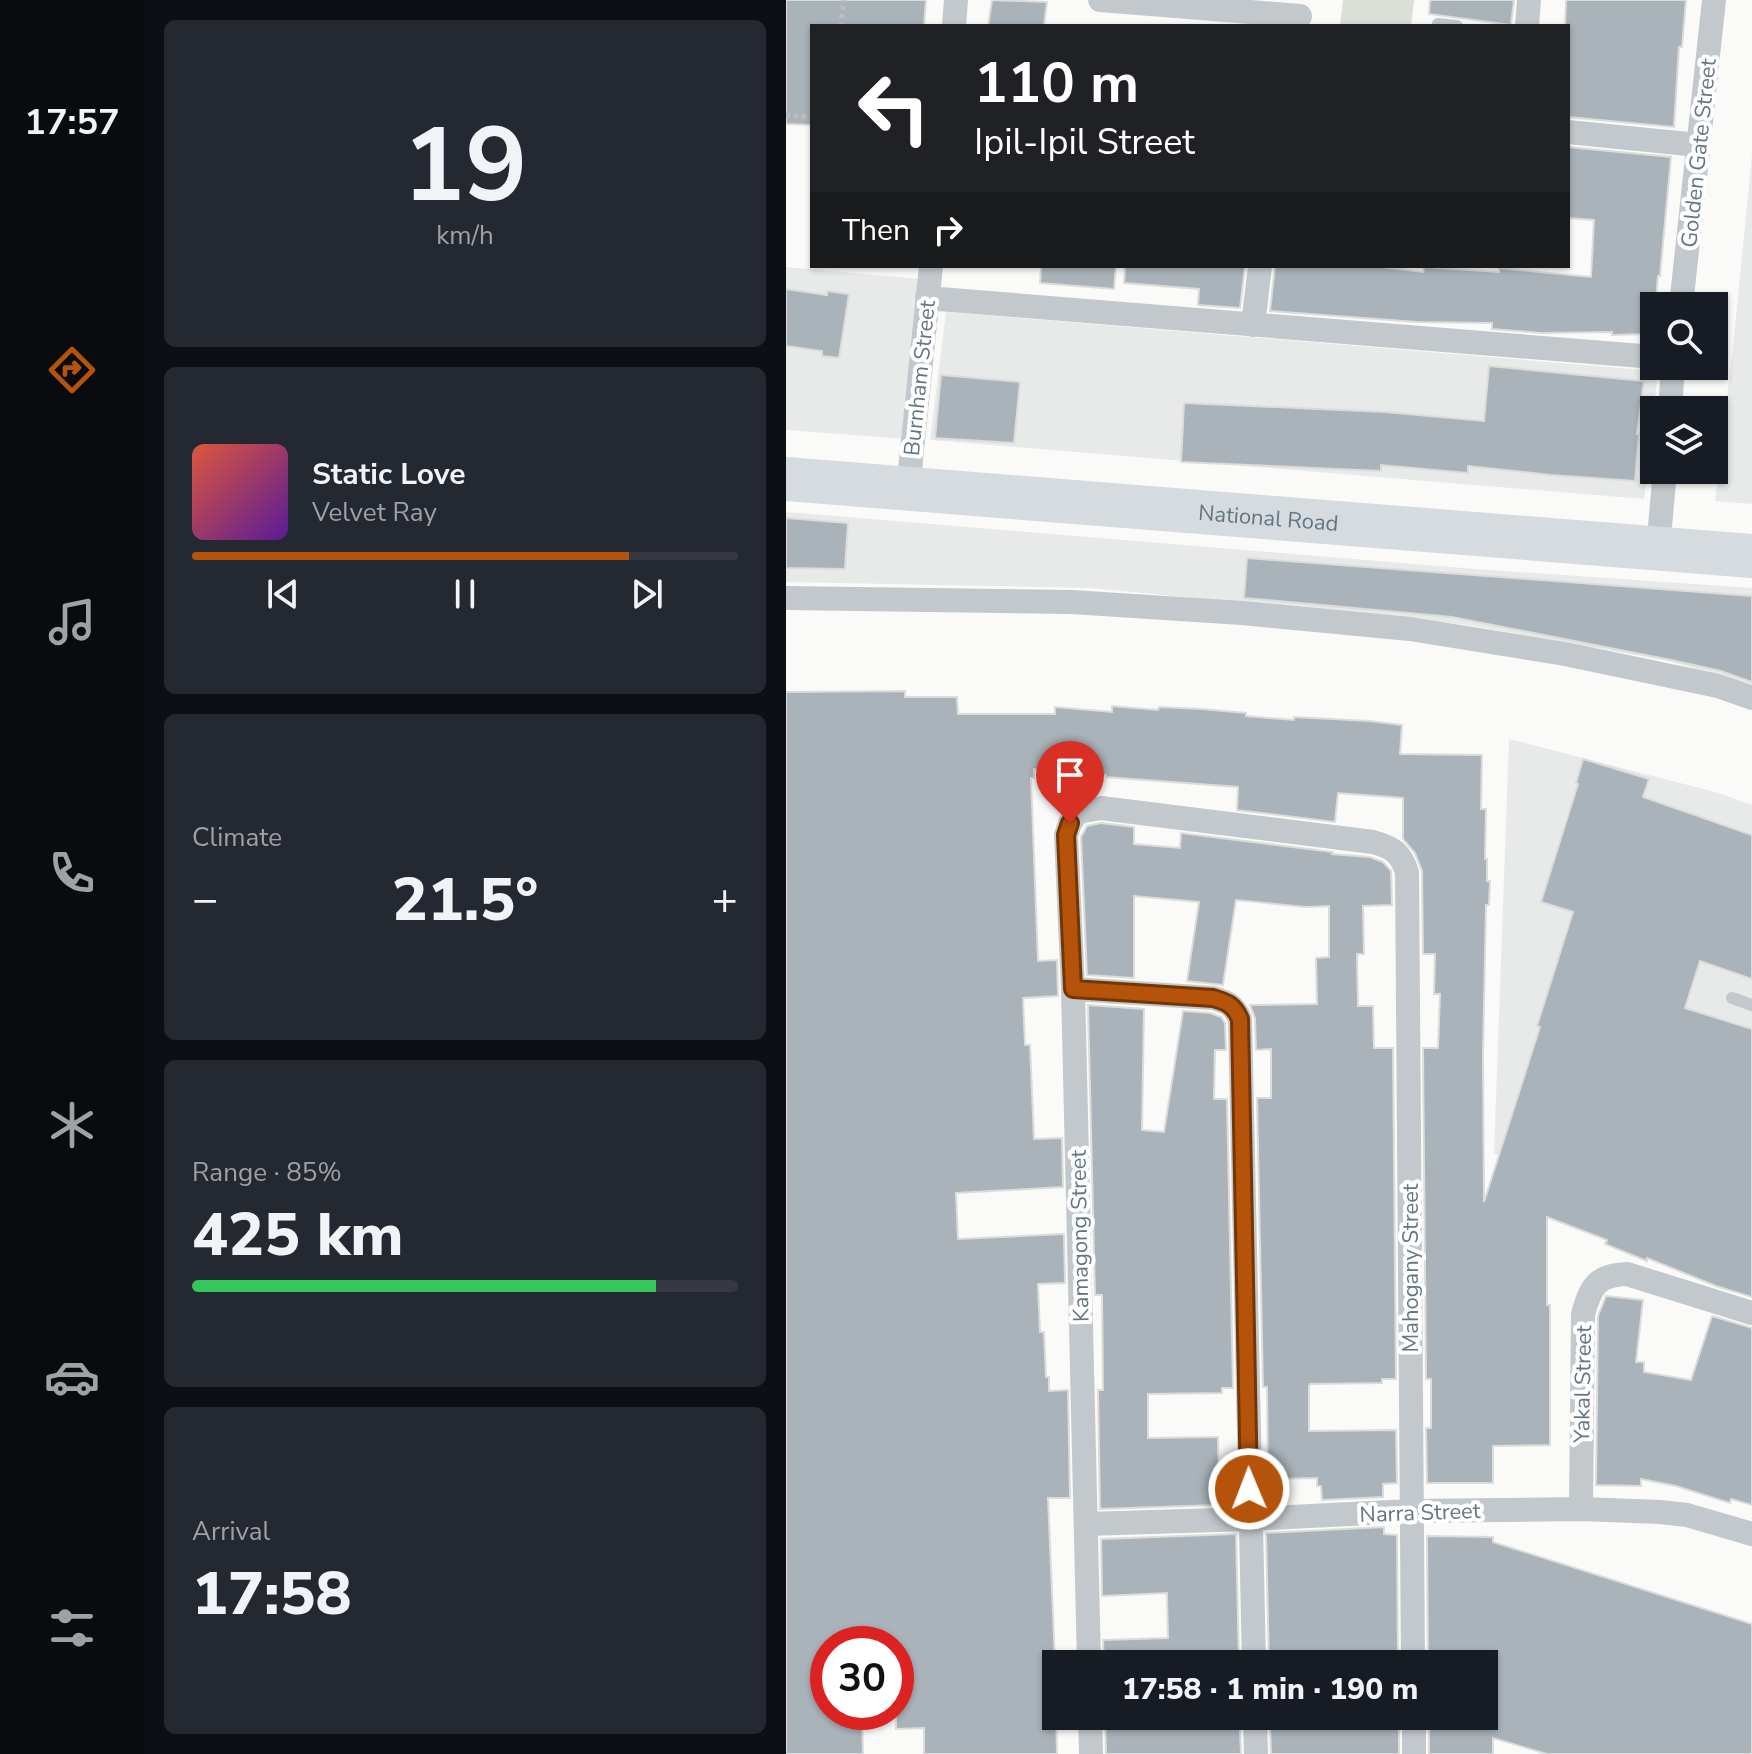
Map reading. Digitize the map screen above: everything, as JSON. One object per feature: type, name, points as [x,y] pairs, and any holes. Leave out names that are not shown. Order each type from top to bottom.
[{"type":"highway","name":"National Road","points":[[786,479],[1752,556]]},
{"type":"street","points":[[954,24],[956,0]]},
{"type":"street","points":[[1100,0],[1300,16]]},
{"type":"street","points":[[1527,24],[1529,0]]},
{"type":"street","name":"Golden Gate Street","points":[[1682,292],[1714,0]]},
{"type":"street","points":[[1570,132],[1698,145]]},
{"type":"street","name":"Burnham Street","points":[[908,489],[931,268]]},
{"type":"street","points":[[1253,325],[1260,268]]},
{"type":"street","points":[[927,298],[1640,356]]},
{"type":"street","points":[[1658,549],[1664,484]]},
{"type":"street","points":[[786,598],[1072,602],[1395,627],[1565,654],[1718,686],[1752,698]]},
{"type":"street","name":"Mahogany Street","points":[[1078,812],[1101,808],[1373,842],[1397,851],[1403,861],[1407,872],[1413,1650]]},
{"type":"street","name":"Kamagong Street","points":[[1078,812],[1066,835],[1073,989],[1089,1650]]},
{"type":"street","points":[[1073,989],[1213,998],[1235,1007],[1240,1019],[1254,1650]]},
{"type":"street","name":"Yakal Street","points":[[1581,1509],[1583,1314],[1596,1283],[1610,1275],[1627,1274],[1752,1313]]},
{"type":"street","name":"Narra Street","points":[[1086,1524],[1411,1511],[1581,1509],[1687,1515],[1752,1534]]},
{"type":"street","points":[[1090,1730],[1091,1754]]},
{"type":"street","points":[[1255,1730],[1256,1754]]},
{"type":"street","points":[[1414,1730],[1414,1754]]},
{"type":"lane","points":[[1732,998],[1752,1005]]},
{"type":"path","points":[[841,24],[844,0]]},
{"type":"path","points":[[786,115],[810,117]]},
{"type":"shaded area","points":[[1343,0],[1414,0],[1411,24],[1340,24]]},
{"type":"shaded area","points":[[1752,154],[1752,504],[1715,501],[1717,484],[1728,484],[1727,396]]},
{"type":"shaded area","points":[[786,267],[920,279],[905,439],[786,430]]},
{"type":"shaded area","points":[[946,312],[1640,370],[1640,380],[1657,380],[1655,396],[1640,396],[1640,484],[1646,484],[1644,499],[930,440]]},
{"type":"shaded area","points":[[786,512],[1475,569],[1752,588],[1752,686],[1669,661],[1468,625],[1091,588],[786,582]]},
{"type":"shaded area","points":[[1509,739],[1719,793],[1752,805],[1752,1230],[1494,1154]]},
{"type":"building","points":[[786,0],[926,0],[924,24],[810,24],[810,125],[786,124]]},
{"type":"building","points":[[992,0],[1047,2],[1044,24],[988,24]]},
{"type":"building","points":[[1430,0],[1514,0],[1511,24],[1429,14]]},
{"type":"building","points":[[1566,0],[1686,0],[1682,47],[1679,47],[1674,127],[1570,117],[1570,24],[1565,24]]},
{"type":"building","points":[[1570,147],[1671,157],[1660,276],[1657,292],[1640,292],[1640,334],[1541,333],[1492,329],[1492,323],[1417,322],[1270,311],[1275,268],[1390,268],[1423,272],[1424,268],[1439,268],[1499,272],[1499,268],[1591,277],[1594,220],[1570,218]]},
{"type":"building","points":[[1041,268],[1116,268],[1114,289],[1040,283]]},
{"type":"building","points":[[1125,268],[1245,268],[1240,308],[1198,305],[1199,289],[1124,283]]},
{"type":"building","points":[[786,289],[827,295],[827,291],[849,294],[839,358],[822,356],[822,351],[786,346]]},
{"type":"building","points":[[1489,366],[1644,381],[1640,396],[1635,481],[1468,466],[1468,473],[1381,465],[1381,471],[1181,462],[1184,403],[1385,412],[1484,421]]},
{"type":"building","points":[[941,375],[1020,382],[1014,443],[935,438]]},
{"type":"building","points":[[786,518],[848,523],[845,569],[786,568]]},
{"type":"building","points":[[1247,558],[1752,596],[1752,682],[1721,671],[1671,660],[1452,617],[1244,598]]},
{"type":"building","points":[[905,691],[905,697],[957,697],[958,714],[1055,714],[1055,707],[1112,712],[1112,706],[1158,710],[1159,707],[1202,709],[1294,720],[1294,717],[1369,721],[1402,725],[1400,754],[1482,755],[1481,809],[1486,809],[1485,859],[1487,881],[1490,881],[1489,905],[1486,905],[1483,1054],[1484,1202],[1573,912],[1541,902],[1583,759],[1649,779],[1643,797],[1752,835],[1752,979],[1700,961],[1685,1008],[1752,1029],[1752,1297],[1647,1258],[1647,1261],[1605,1244],[1607,1240],[1547,1217],[1550,1445],[1493,1446],[1493,1483],[1427,1483],[1426,1428],[1431,1428],[1431,1379],[1426,1379],[1423,1048],[1438,1048],[1440,994],[1434,994],[1435,954],[1423,954],[1422,871],[1415,853],[1403,839],[1403,798],[1338,793],[1335,822],[1237,810],[1238,787],[1034,769],[1034,778],[1031,778],[1038,961],[1057,960],[1058,996],[1023,998],[1025,1045],[1030,1045],[1034,1139],[1062,1138],[1063,1187],[956,1193],[958,1239],[1064,1234],[1065,1283],[1038,1284],[1040,1332],[1044,1332],[1049,1391],[1068,1390],[1070,1498],[1048,1498],[1055,1650],[1042,1650],[1042,1730],[1056,1730],[1057,1754],[924,1754],[924,1728],[914,1728],[914,1626],[810,1626],[810,1730],[862,1730],[863,1754],[786,1754],[786,692]]},
{"type":"building","points":[[1101,823],[1134,827],[1134,844],[1180,848],[1181,833],[1370,857],[1383,862],[1391,871],[1392,905],[1363,906],[1364,954],[1357,954],[1358,1006],[1373,1006],[1374,1048],[1393,1048],[1396,1379],[1382,1379],[1382,1383],[1309,1386],[1309,1431],[1396,1430],[1397,1483],[1383,1484],[1383,1497],[1322,1500],[1317,1478],[1268,1479],[1257,1098],[1271,1098],[1271,1049],[1256,1050],[1255,1018],[1250,1005],[1317,1004],[1316,958],[1329,957],[1329,906],[1306,907],[1236,900],[1223,985],[1187,981],[1199,902],[1134,896],[1134,978],[1087,975],[1081,837],[1087,826]]},
{"type":"building","points":[[1088,1005],[1144,1009],[1142,1130],[1164,1132],[1183,1011],[1210,1013],[1221,1017],[1225,1023],[1226,1050],[1215,1050],[1214,1099],[1227,1099],[1233,1388],[1222,1388],[1222,1393],[1148,1394],[1148,1438],[1218,1437],[1219,1505],[1100,1509],[1098,1390],[1103,1390],[1102,1295],[1095,1295]]},
{"type":"building","points":[[1606,1296],[1643,1300],[1636,1362],[1644,1362],[1644,1372],[1691,1380],[1712,1316],[1752,1328],[1752,1505],[1731,1499],[1730,1503],[1641,1479],[1641,1486],[1596,1485],[1598,1316]]},
{"type":"building","points":[[1384,1527],[1384,1534],[1397,1535],[1398,1650],[1269,1650],[1266,1533]]},
{"type":"building","points":[[1236,1534],[1239,1650],[1103,1650],[1103,1640],[1168,1638],[1167,1593],[1102,1596],[1101,1539]]},
{"type":"building","points":[[1427,1536],[1493,1537],[1493,1542],[1752,1624],[1752,1754],[1547,1754],[1493,1738],[1493,1754],[1429,1754],[1429,1730],[1498,1730],[1498,1650],[1428,1650]]},
{"type":"building","points":[[1105,1730],[1240,1730],[1241,1754],[1106,1754]]},
{"type":"building","points":[[1270,1730],[1399,1730],[1399,1754],[1271,1754]]},
{"type":"route","points":[[1070,823],[1066,835],[1073,989],[1213,998],[1235,1007],[1240,1019],[1249,1489]]}]
